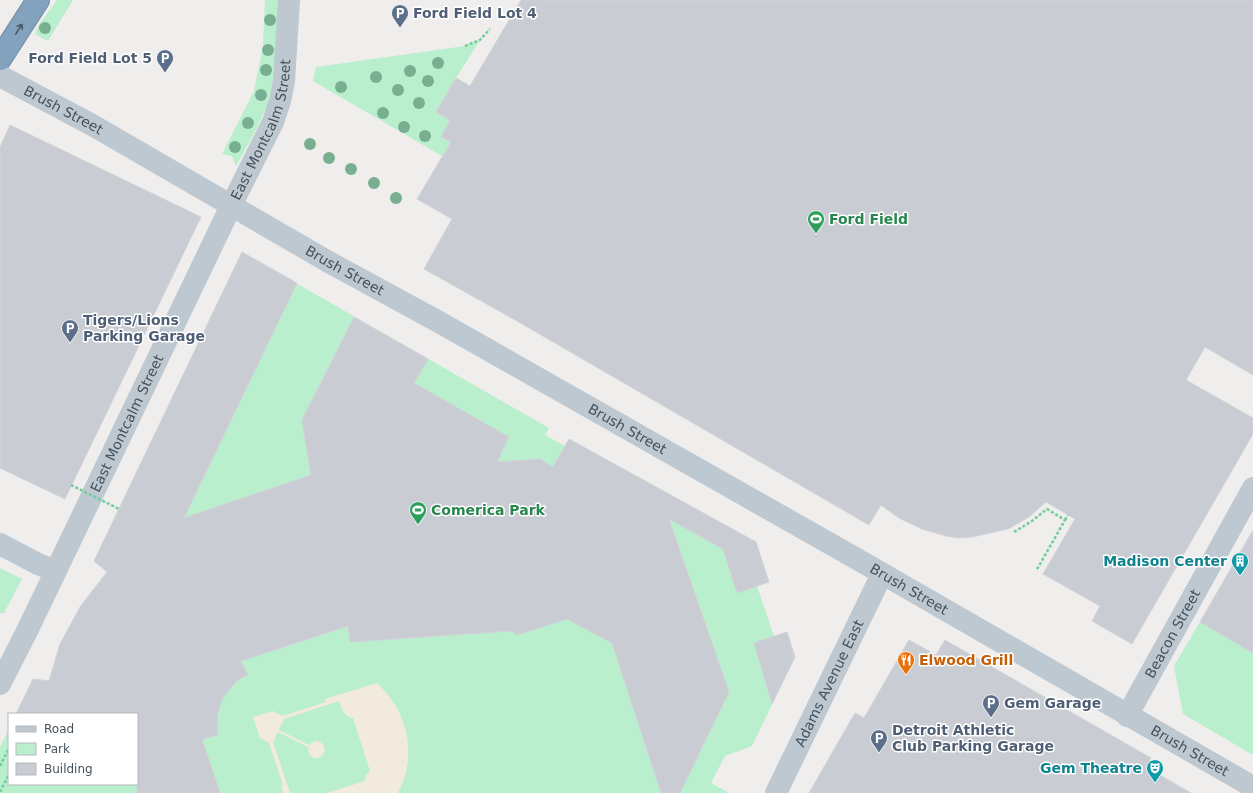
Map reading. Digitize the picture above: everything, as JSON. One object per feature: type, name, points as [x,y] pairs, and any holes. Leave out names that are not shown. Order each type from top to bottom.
[{"type":"highway","points":[[0,59],[38,0]]},
{"type":"street","name":"East Montcalm Street","points":[[0,684],[7,650],[56,571],[231,206],[273,122],[280,101],[284,81],[289,0]]},
{"type":"street","name":"Brush Street","points":[[0,76],[94,126],[327,261],[439,322],[1253,787]]},
{"type":"street","name":"Beacon Street","points":[[1127,716],[1253,488]]},
{"type":"street","points":[[0,544],[38,564],[56,571]]},
{"type":"street","name":"Adams Avenue East","points":[[776,793],[882,574]]},
{"type":"path","points":[[465,46],[480,40],[490,29]]},
{"type":"path","points":[[71,485],[119,508]]},
{"type":"path","points":[[1014,532],[1047,510],[1065,520]]},
{"type":"path","points":[[1036,570],[1068,515]]},
{"type":"path","points":[[0,766],[8,750]]},
{"type":"path","points":[[0,792],[8,776]]},
{"type":"green space","points":[[57,0],[73,0],[48,41],[35,34],[38,26]]},
{"type":"green space","points":[[265,0],[281,0],[273,82],[267,106],[257,128],[236,166],[232,156],[222,154],[254,91],[263,46]]},
{"type":"green space","points":[[480,40],[436,112],[450,120],[451,142],[442,156],[313,81],[316,67],[465,46]]},
{"type":"green space","name":"Comerica Park","points":[[242,252],[549,428],[545,435],[565,446],[569,439],[756,542],[769,582],[757,586],[774,636],[787,632],[795,657],[752,746],[725,756],[711,783],[729,793],[0,793],[0,747],[8,731],[8,785],[138,785],[138,713],[16,713],[33,679],[49,681],[60,644],[80,607],[107,572],[94,561]]},
{"type":"green space","points":[[0,568],[22,579],[4,613],[0,613]]},
{"type":"green space","points":[[1200,622],[1253,653],[1253,755],[1183,714],[1174,666]]},
{"type":"sand","points":[[377,683],[388,694],[396,707],[403,720],[407,735],[408,764],[398,793],[327,793],[365,781],[366,775],[370,771],[353,718],[345,714],[339,701],[284,719],[279,730],[309,745],[315,741],[321,742],[325,749],[321,756],[318,758],[313,758],[309,754],[308,747],[278,732],[273,742],[290,793],[283,793],[281,786],[283,785],[269,743],[260,738],[253,717],[273,711],[283,716],[326,702],[325,699]]},
{"type":"building","name":"Ford Field","points":[[521,0],[1253,0],[1253,375],[1205,347],[1186,380],[1253,418],[1253,434],[1132,644],[1092,621],[1100,606],[1043,574],[1075,519],[1046,502],[1029,517],[1008,529],[972,537],[959,538],[946,536],[922,529],[899,518],[881,505],[869,525],[517,321],[424,269],[452,219],[417,199],[451,142],[441,137],[450,120],[436,112],[456,78],[470,86]]},
{"type":"building","name":"Tigers/Lions Parking Garage","points":[[10,125],[201,217],[65,499],[0,468],[0,147]]},
{"type":"building","name":"Comerica Park","points":[[242,252],[297,283],[184,518],[311,475],[302,420],[354,317],[428,359],[414,383],[509,437],[497,462],[540,459],[553,467],[569,439],[756,542],[769,582],[737,593],[723,549],[669,519],[729,692],[680,793],[661,793],[612,643],[567,619],[517,635],[511,631],[350,642],[348,626],[241,661],[248,675],[238,680],[222,699],[218,713],[218,735],[202,739],[220,793],[137,793],[138,713],[16,713],[33,679],[49,681],[60,644],[80,607],[107,572],[94,561]]},
{"type":"building","name":"Madison Center","points":[[1253,530],[1253,653],[1200,622]]},
{"type":"building","points":[[787,632],[795,657],[772,704],[754,643]]},
{"type":"building","name":"Gem Garage","points":[[909,640],[936,655],[945,640],[1151,758],[1146,767],[1191,793],[809,793],[855,713],[864,718]]},
{"type":"place","name":"Ford Field Lot 4","points":[[400,28]]},
{"type":"place","name":"Ford Field Lot 5","points":[[165,73]]},
{"type":"place","name":"Ford Field","points":[[816,234]]},
{"type":"place","name":"Tigers/Lions Parking Garage","points":[[70,343]]},
{"type":"place","name":"Comerica Park","points":[[418,525]]},
{"type":"place","name":"Madison Center","points":[[1240,576]]},
{"type":"place","name":"Elwood Grill","points":[[906,675]]},
{"type":"place","name":"Gem Garage","points":[[991,718]]},
{"type":"place","name":"Detroit Athletic Club Parking Garage","points":[[879,753]]},
{"type":"place","name":"Gem Theatre","points":[[1155,783]]}]
